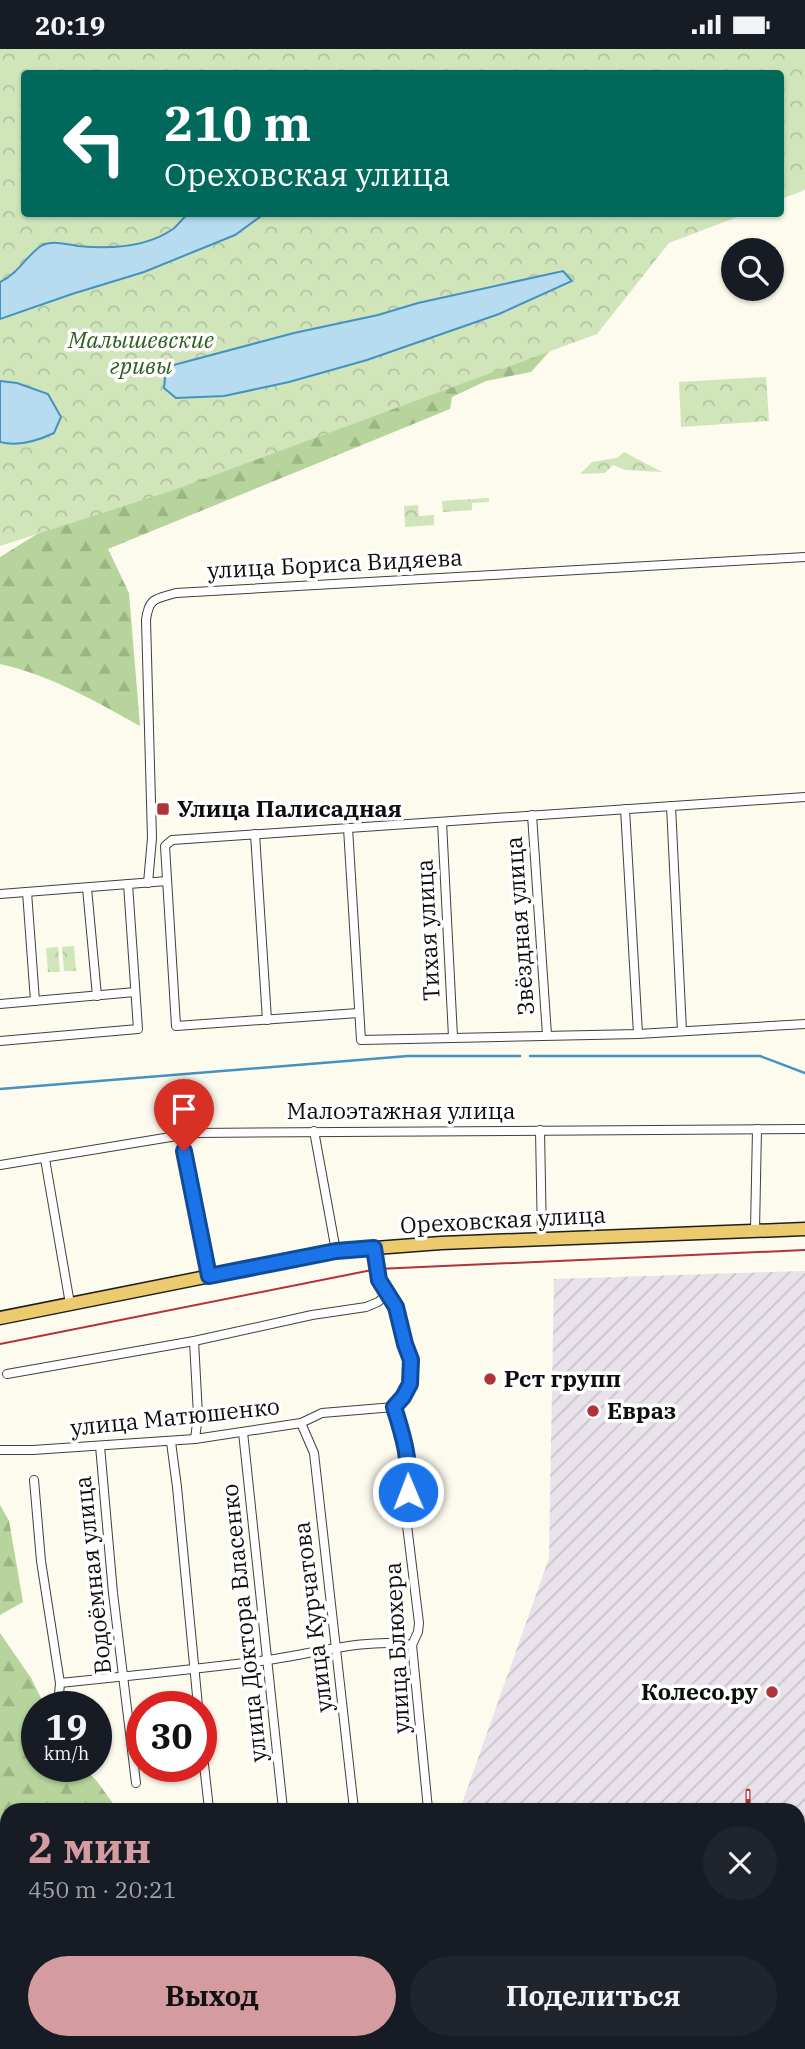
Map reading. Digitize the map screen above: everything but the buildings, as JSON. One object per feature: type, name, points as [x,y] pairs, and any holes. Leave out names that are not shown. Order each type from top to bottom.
[{"type":"main road","name":"Ореховская улица","points":[[0,1318],[336,1251],[542,1239],[805,1229]]},
{"type":"street","name":"улица Бориса Видяева","points":[[149,883],[152,838],[145,620],[153,600],[189,592],[805,557]]},
{"type":"street","points":[[358,1013],[176,1026],[165,846],[172,840],[805,797]]},
{"type":"street","points":[[671,806],[682,1031]]},
{"type":"street","points":[[625,809],[638,1034]]},
{"type":"street","name":"Звёздная улица","points":[[532,815],[547,1035]]},
{"type":"street","name":"Тихая улица","points":[[442,822],[453,1037]]},
{"type":"street","points":[[348,828],[361,1040],[638,1034],[805,1024]]},
{"type":"street","points":[[255,834],[267,1020]]},
{"type":"street","points":[[0,894],[167,881]]},
{"type":"street","points":[[0,1041],[138,1029],[128,884]]},
{"type":"street","points":[[87,888],[97,996]]},
{"type":"street","points":[[27,892],[35,1001]]},
{"type":"street","points":[[0,1004],[135,992]]},
{"type":"street","points":[[755,1230],[757,1129]]},
{"type":"street","name":"Малоэтажная улица","points":[[0,1165],[195,1133],[805,1129]]},
{"type":"street","points":[[540,1130],[542,1239]]},
{"type":"street","points":[[314,1131],[336,1251]]},
{"type":"street","points":[[180,1135],[209,1276]]},
{"type":"street","points":[[45,1159],[70,1304]]},
{"type":"street","points":[[374,1248],[379,1280],[396,1307],[412,1369],[410,1384],[394,1407]]},
{"type":"street","points":[[7,1374],[366,1307],[389,1293]]},
{"type":"street","points":[[194,1341],[198,1415],[195,1439]]},
{"type":"street","name":"улица Матюшенко","points":[[0,1450],[171,1442],[301,1423],[322,1413],[394,1407]]},
{"type":"street","name":"улица Блюхера","points":[[394,1407],[405,1443],[410,1474],[405,1509],[419,1623],[412,1645],[427,1803]]},
{"type":"street","name":"улица Курчатова","points":[[301,1423],[314,1453],[353,1803]]},
{"type":"street","name":"улица Доктора Власенко","points":[[243,1432],[282,1803]]},
{"type":"street","points":[[171,1442],[196,1691]]},
{"type":"street","name":"Водоёмная улица","points":[[100,1446],[122,1677],[136,1783]]},
{"type":"street","points":[[34,1479],[41,1561],[59,1691]]},
{"type":"street","points":[[60,1683],[267,1660],[336,1647],[402,1643],[412,1645]]},
{"type":"street","points":[[206,1782],[208,1803]]},
{"type":"shaded area","points":[[805,1271],[805,1803],[462,1803],[549,1558],[554,1279]]},
{"type":"green space","name":"Малышевские гривы","points":[[0,49],[805,49],[805,190],[784,198],[784,70],[21,70],[21,217],[737,217],[669,243],[597,334],[174,490],[0,546]]},
{"type":"green space","points":[[557,343],[531,372],[486,381],[452,397],[450,409],[108,549],[129,593],[140,726],[54,682],[0,664],[0,557],[92,500]]},
{"type":"green space","points":[[766,377],[769,421],[681,427],[679,382]]},
{"type":"green space","points":[[624,452],[662,472],[625,470],[613,465],[605,473],[580,474],[592,462],[617,458]]},
{"type":"green space","points":[[489,498],[489,502],[472,503],[472,510],[443,512],[442,501]]},
{"type":"green space","points":[[418,505],[419,516],[434,515],[434,525],[405,527],[404,506]]},
{"type":"green space","points":[[74,946],[76,971],[64,971],[62,947]]},
{"type":"green space","points":[[58,947],[60,972],[48,972],[46,948]]},
{"type":"green space","points":[[0,1505],[9,1521],[23,1602],[0,1615]]},
{"type":"green space","points":[[0,1633],[38,1691],[21,1691],[21,1782],[97,1782],[113,1803],[0,1803]]},
{"type":"water","points":[[185,217],[260,217],[235,235],[144,272],[0,319],[0,282],[41,246],[54,243],[127,246],[151,240],[173,229]]},
{"type":"water","points":[[563,271],[572,281],[499,314],[367,360],[289,382],[224,396],[176,398],[164,388],[166,367],[418,303]]},
{"type":"water","points":[[0,381],[17,383],[48,394],[61,417],[54,433],[27,442],[0,442]]},
{"type":"waterway","points":[[0,1089],[408,1056],[520,1056]]},
{"type":"waterway","points":[[530,1056],[760,1056],[805,1073]]},
{"type":"tram line","points":[[0,1344],[377,1269],[805,1250]]},
{"type":"railway","points":[[748,1791],[748,1803]]},
{"type":"place","name":"Улица Палисадная","points":[[163,809]]},
{"type":"place","name":"Рст групп","points":[[490,1379]]},
{"type":"place","name":"Евраз","points":[[593,1411]]},
{"type":"place","name":"Колесо.ру","points":[[772,1692]]},
{"type":"route","points":[[184,1151],[209,1276],[336,1251],[374,1248],[379,1280],[396,1307],[411,1360],[410,1384],[394,1407],[405,1443],[410,1474],[408,1492]]}]
